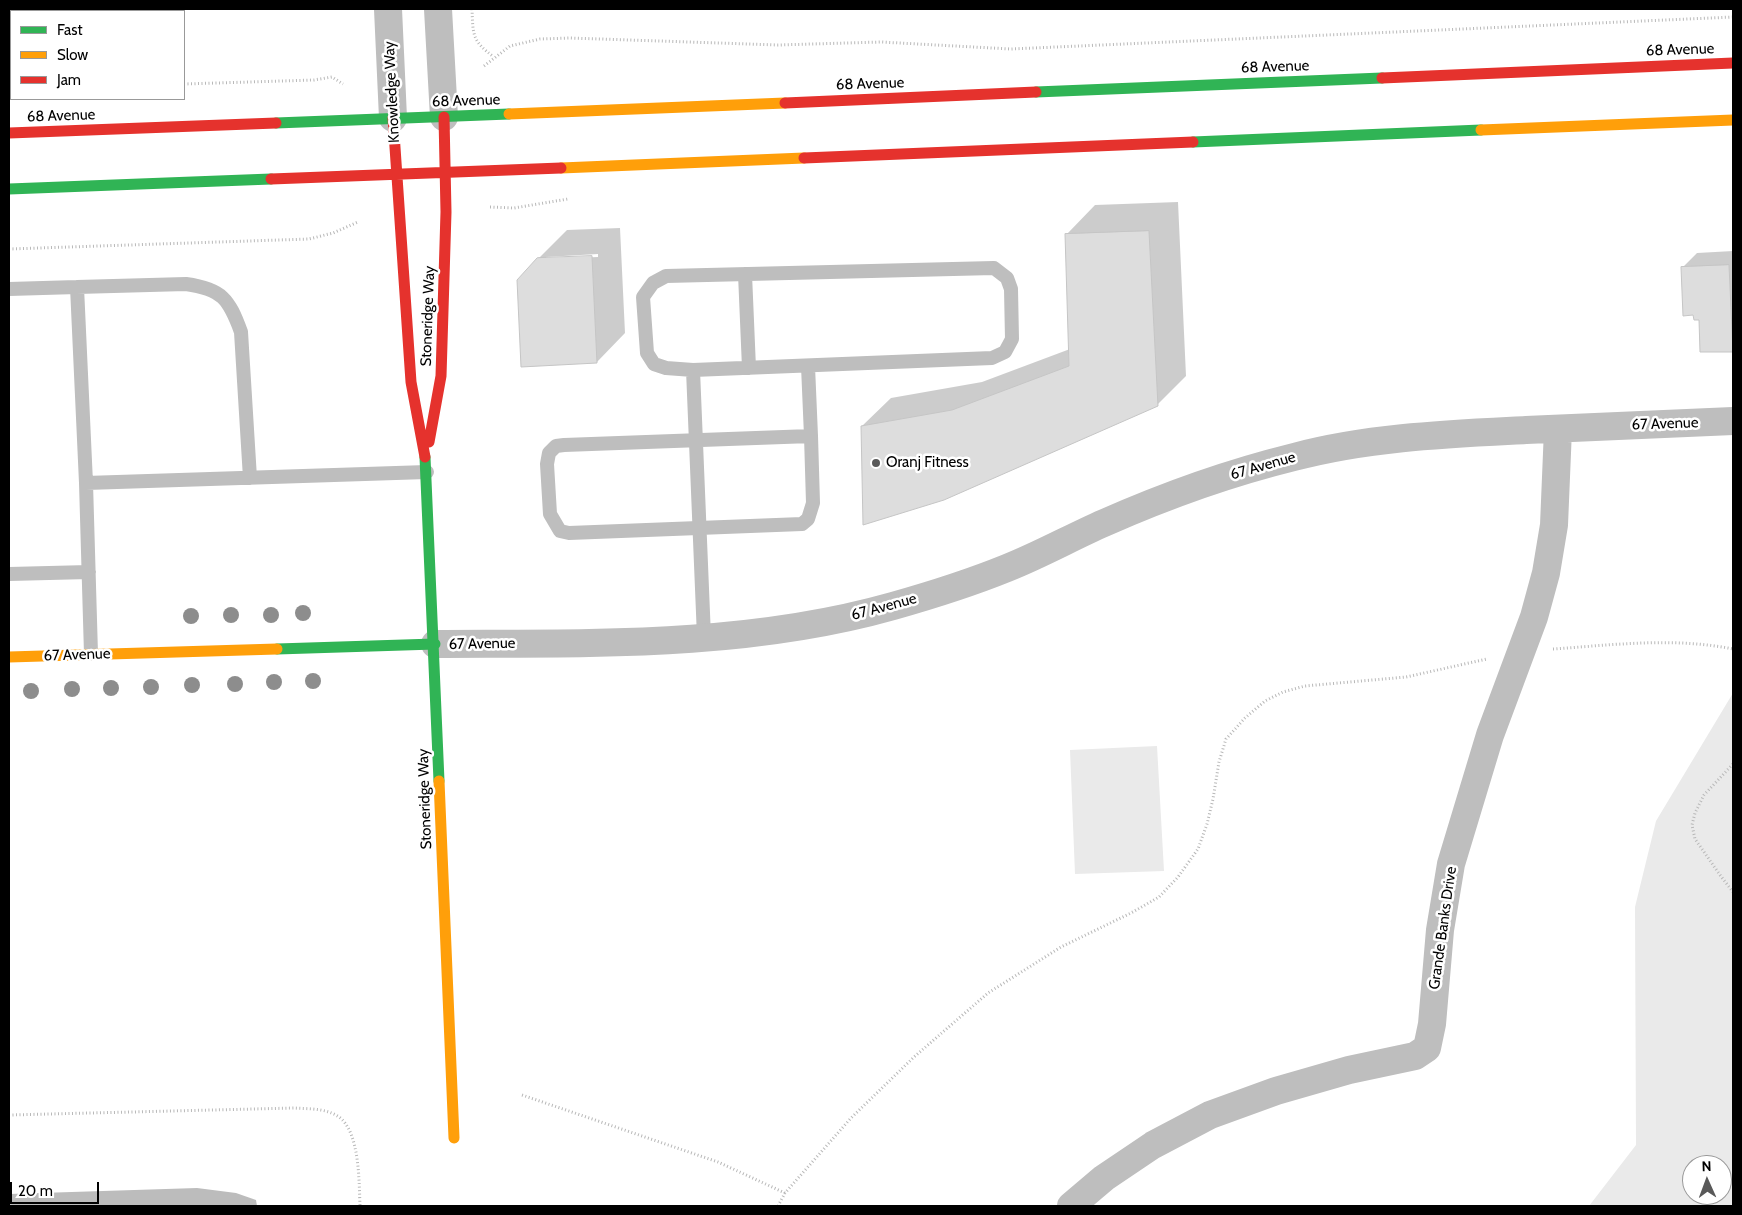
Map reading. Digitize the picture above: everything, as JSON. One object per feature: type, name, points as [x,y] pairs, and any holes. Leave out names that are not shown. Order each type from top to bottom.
[{"type":"main road","name":"68 Avenue","points":[[9,133],[444,117],[1733,63]]},
{"type":"main road","points":[[444,117],[445,173]]},
{"type":"main road","name":"Knowledge Way","points":[[393,118],[397,174]]},
{"type":"main road","points":[[9,188],[445,173],[1733,120]]},
{"type":"main road","name":"Stoneridge Way","points":[[426,466],[441,376],[446,212],[445,173]]},
{"type":"main road","name":"Stoneridge Way","points":[[397,174],[411,382],[426,466],[454,1138]]},
{"type":"main road","name":"67 Avenue","points":[[9,657],[434,644]]},
{"type":"street","name":"Knowledge Way","points":[[388,9],[393,118]]},
{"type":"street","points":[[438,9],[444,117]]},
{"type":"street","name":"67 Avenue","points":[[434,644],[639,642],[736,635],[823,622],[892,607],[952,588],[1009,567],[1106,522],[1174,494],[1296,456],[1383,440],[1457,433],[1733,421]]},
{"type":"street","name":"Grande Banks Drive","points":[[1071,1206],[1104,1178],[1145,1151],[1210,1115],[1276,1091],[1349,1070],[1414,1056],[1427,1048],[1432,1024],[1440,930],[1452,864],[1490,735],[1522,652],[1546,574],[1554,525],[1558,429]]},
{"type":"lane","points":[[994,268],[1007,278],[1011,289],[1012,339],[1005,352],[992,358],[808,366],[693,370],[666,368],[654,364],[647,353],[643,298],[653,283],[666,276],[994,268]]},
{"type":"lane","points":[[745,274],[749,368]]},
{"type":"lane","points":[[9,289],[186,284],[203,287],[221,296],[233,309],[241,332],[250,478]]},
{"type":"lane","points":[[77,287],[91,654]]},
{"type":"lane","points":[[808,366],[811,436],[813,503],[808,519],[802,524],[569,533],[560,531],[550,514],[547,464],[549,453],[556,446],[811,436]]},
{"type":"lane","points":[[693,370],[704,637]]},
{"type":"lane","points":[[86,484],[250,478],[426,466]]},
{"type":"lane","points":[[9,574],[89,572]]},
{"type":"path","points":[[472,9],[473,34],[481,47],[494,57]]},
{"type":"path","points":[[484,66],[510,46],[540,39],[570,38],[778,45],[881,42],[1011,49],[1733,17]]},
{"type":"path","points":[[185,84],[314,80],[332,77],[343,84]]},
{"type":"path","points":[[9,249],[310,239],[333,233],[358,222]]},
{"type":"path","points":[[778,1206],[785,1193],[851,1118],[914,1057],[988,993],[1061,947],[1131,913],[1158,897],[1178,877],[1198,848],[1207,824],[1219,762],[1226,739],[1245,718],[1265,701],[1283,692],[1304,686],[1406,677],[1522,652],[1612,645],[1682,643],[1714,645],[1733,649]]},
{"type":"path","points":[[1733,764],[1704,796],[1695,813],[1692,825],[1695,839],[1733,892]]},
{"type":"path","points":[[522,1095],[718,1162],[785,1193]]},
{"type":"path","points":[[9,1115],[294,1108],[325,1111],[340,1118],[348,1128],[359,1174],[360,1206]]},
{"type":"shaded area","points":[[1733,693],[1733,1206],[1589,1206],[1636,1145],[1635,907],[1656,821]]},
{"type":"shaded area","points":[[1157,746],[1164,871],[1075,874],[1070,750]]},
{"type":"shaded area","points":[[197,1188],[236,1193],[256,1200],[257,1206],[9,1206],[9,1194]]},
{"type":"building","points":[[1149,231],[1158,406],[944,500],[863,525],[861,426],[952,410],[1069,366],[1065,234]]},
{"type":"building","points":[[592,256],[597,363],[521,367],[517,280],[537,258]]},
{"type":"building","points":[[1729,265],[1733,352],[1700,352],[1699,320],[1694,320],[1693,315],[1683,316],[1681,267]]},
{"type":"traffic: fast","points":[[1036,92],[1382,78]]},
{"type":"traffic: fast","points":[[276,123],[509,114]]},
{"type":"traffic: fast","points":[[1193,142],[1481,130]]},
{"type":"traffic: fast","points":[[9,189],[271,179]]},
{"type":"traffic: fast","points":[[425,457],[439,781]]},
{"type":"traffic: fast","points":[[277,649],[435,644]]},
{"type":"traffic: slow","points":[[509,114],[785,103]]},
{"type":"traffic: slow","points":[[1481,130],[1733,120]]},
{"type":"traffic: slow","points":[[561,168],[804,158]]},
{"type":"traffic: slow","points":[[9,657],[277,649]]},
{"type":"traffic: slow","points":[[439,781],[454,1138]]},
{"type":"traffic: jam","points":[[1382,78],[1733,63]]},
{"type":"traffic: jam","points":[[785,103],[1036,92]]},
{"type":"traffic: jam","points":[[429,442],[441,376],[446,212],[444,117]]},
{"type":"traffic: jam","points":[[393,118],[411,382],[425,457]]},
{"type":"traffic: jam","points":[[9,133],[276,123]]},
{"type":"traffic: jam","points":[[804,158],[1193,142]]},
{"type":"traffic: jam","points":[[271,179],[561,168]]},
{"type":"place","name":"Oranj Fitness","points":[[876,463]]}]
